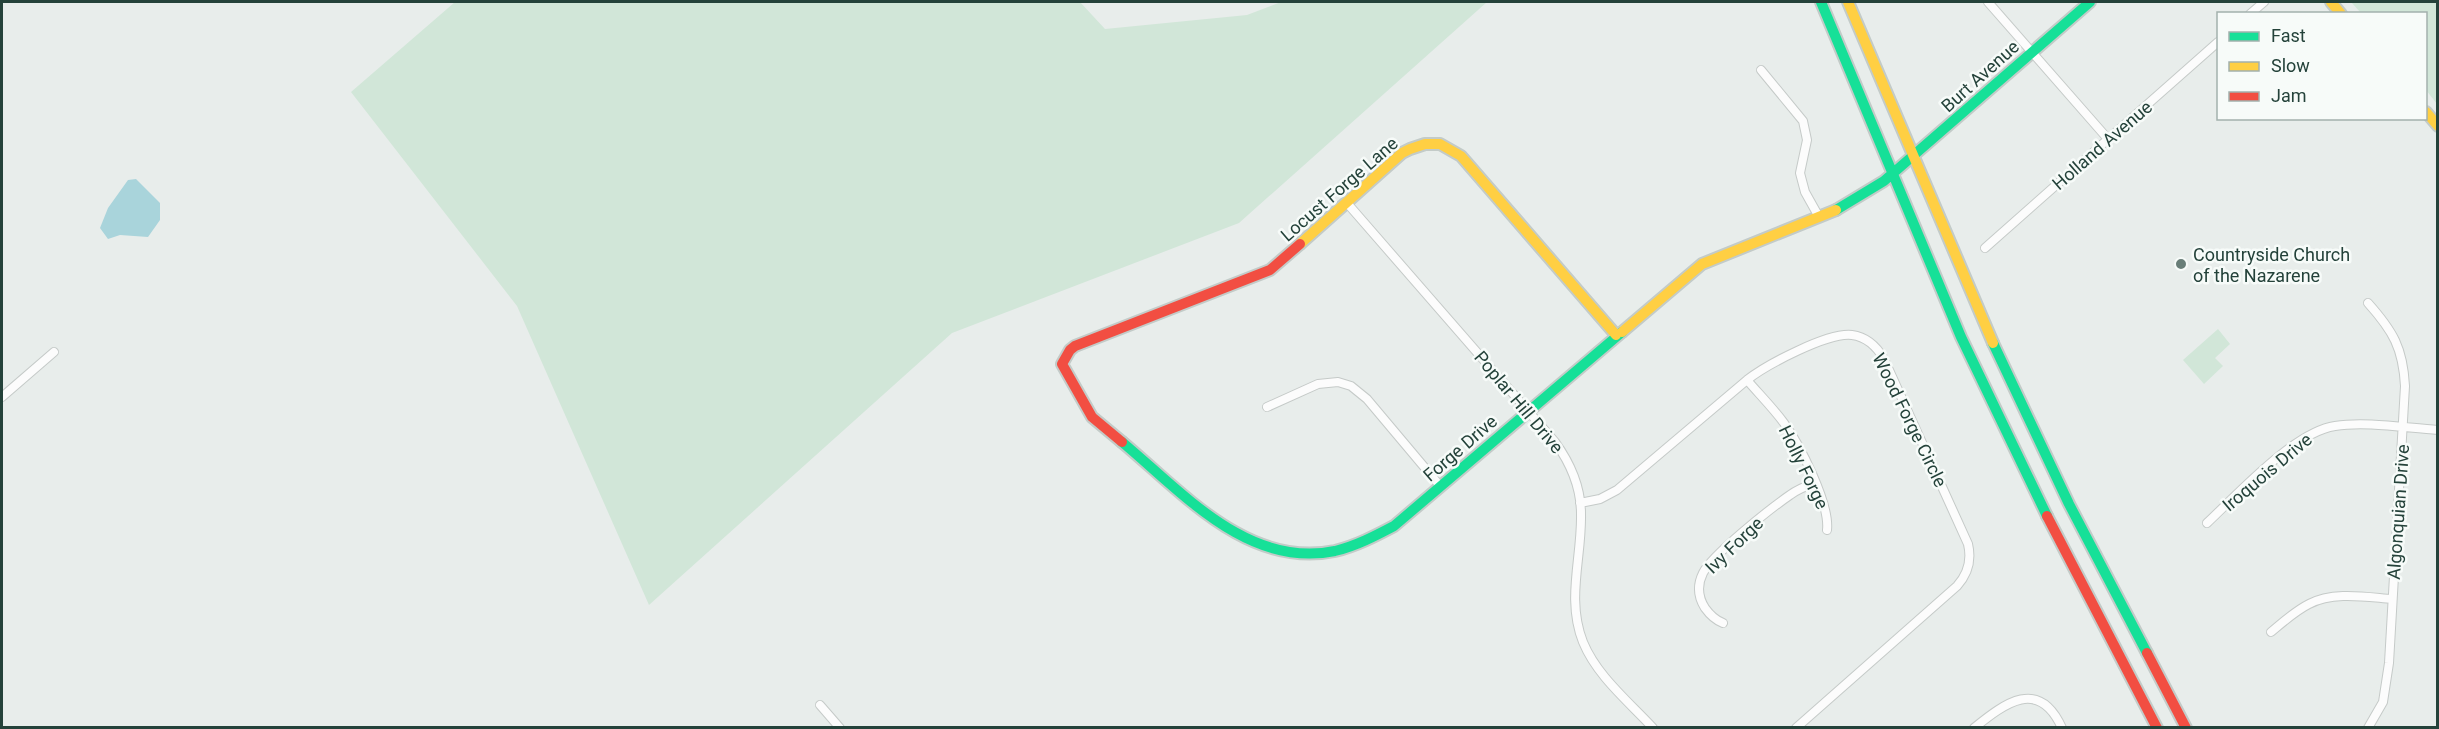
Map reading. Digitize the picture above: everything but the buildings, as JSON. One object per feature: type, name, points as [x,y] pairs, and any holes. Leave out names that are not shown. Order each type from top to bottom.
[{"type":"main road","points":[[1821,2],[1936,281],[2074,571],[2157,728]]},
{"type":"main road","points":[[1848,2],[1983,323],[2035,434],[2186,728]]},
{"type":"main road","name":"Burt Avenue","points":[[1892,175],[2090,2]]},
{"type":"main road","points":[[2427,113],[2438,126]]},
{"type":"main road","name":"Locust Forge Lane","points":[[1062,364],[1075,346],[1270,270],[1402,153],[1414,146],[1433,143],[1451,148],[1461,156],[1616,335]]},
{"type":"main road","name":"Forge Drive","points":[[1062,364],[1092,417],[1222,526],[1263,546],[1301,553],[1347,548],[1394,526],[1702,264],[1819,217],[1867,193],[1892,175]]},
{"type":"street","points":[[1988,2],[2108,139]]},
{"type":"street","points":[[2252,12],[2264,2]]},
{"type":"street","name":"Holland Avenue","points":[[1984,248],[2217,43]]},
{"type":"street","points":[[1761,70],[1803,121],[1806,140],[1801,179],[1807,198],[1819,217]]},
{"type":"street","name":"Poplar Hill Drive","points":[[1347,202],[1529,411],[1569,463],[1580,502],[1581,532],[1574,597],[1579,630],[1596,666],[1653,728]]},
{"type":"street","name":"Algonquian Drive","points":[[2368,303],[2394,336],[2403,360],[2403,428],[2386,689],[2372,726]]},
{"type":"street","name":"Wood Forge Circle","points":[[1580,502],[1600,499],[1617,490],[1747,380],[1769,365],[1835,337],[1855,336],[1872,344],[1884,359],[1970,550],[1968,570],[1957,586],[1796,728]]},
{"type":"street","points":[[2,397],[54,352]]},
{"type":"street","name":"Holly Forge","points":[[1747,380],[1784,423],[1815,483],[1826,511],[1827,530]]},
{"type":"street","points":[[1267,407],[1318,384],[1338,382],[1351,386],[1366,399],[1441,487]]},
{"type":"street","name":"Iroquois Drive","points":[[2207,522],[2280,456],[2306,436],[2318,430],[2350,425],[2438,430]]},
{"type":"street","name":"Ivy Forge","points":[[1723,623],[1712,617],[1700,596],[1699,584],[1707,567],[1790,495],[1815,483]]},
{"type":"street","points":[[2271,632],[2315,601],[2336,597],[2392,599]]},
{"type":"street","points":[[1974,728],[2006,703],[2025,698],[2037,700],[2048,707],[2062,728]]},
{"type":"street","points":[[820,705],[840,728]]},
{"type":"green space","points":[[455,2],[1080,2],[1105,29],[1247,15],[1281,2],[1487,2],[1239,223],[952,333],[649,605],[517,306],[351,92]]},
{"type":"green space","points":[[2351,2],[2437,2],[2437,104],[2427,91],[2427,12],[2360,12]]},
{"type":"green space","points":[[2218,329],[2230,344],[2215,358],[2223,366],[2204,384],[2183,360]]},
{"type":"water","points":[[136,179],[160,203],[160,220],[148,237],[120,235],[108,239],[100,228],[108,208],[128,180]]},
{"type":"traffic: fast","points":[[1821,2],[1961,337],[2047,516]]},
{"type":"traffic: fast","points":[[1836,210],[1884,181],[2090,2]]},
{"type":"traffic: fast","points":[[1122,442],[1193,503],[1218,522],[1245,538],[1273,549],[1303,554],[1335,551],[1358,544],[1394,526],[1622,332]]},
{"type":"traffic: fast","points":[[1993,343],[2069,504],[2147,653]]},
{"type":"traffic: slow","points":[[1848,2],[1993,343]]},
{"type":"traffic: slow","points":[[2331,2],[2339,12]]},
{"type":"traffic: slow","points":[[2427,113],[2438,126]]},
{"type":"traffic: slow","points":[[1300,244],[1402,153],[1425,144],[1440,144],[1461,156],[1616,335]]},
{"type":"traffic: slow","points":[[1622,332],[1702,264],[1836,210]]},
{"type":"traffic: jam","points":[[1122,442],[1092,417],[1062,364],[1070,350],[1075,346],[1270,270],[1300,244]]},
{"type":"traffic: jam","points":[[2047,516],[2157,728]]},
{"type":"traffic: jam","points":[[2147,653],[2186,728]]},
{"type":"place","name":"Countryside Church of the Nazarene","points":[[2181,264]]}]
